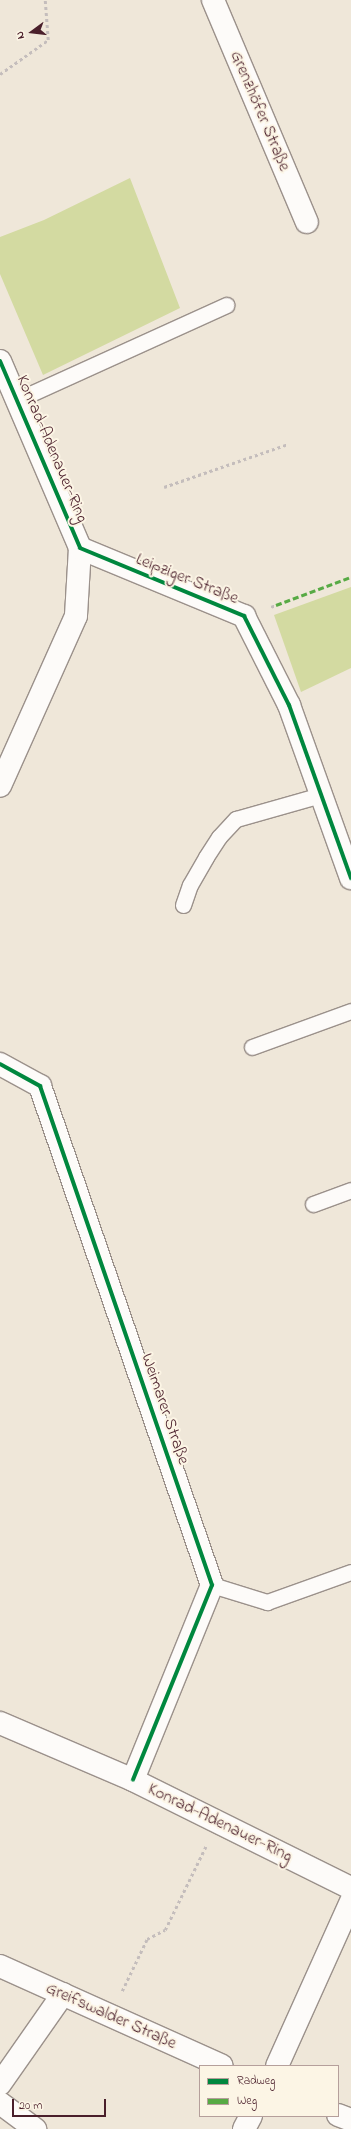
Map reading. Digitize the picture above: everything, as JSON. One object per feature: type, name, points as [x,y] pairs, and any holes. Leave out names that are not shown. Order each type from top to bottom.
[{"type":"street","name":"Grenzhöfer Straße","points":[[213,0],[307,222]]},
{"type":"street","name":"Konrad-Adenauer-Ring","points":[[0,361],[80,548],[76,616],[0,786]]},
{"type":"street","name":"Leipziger Straße","points":[[80,548],[244,616],[289,705],[351,878]]},
{"type":"street","name":"Weimarer Straße","points":[[0,1064],[40,1086],[212,1585]]},
{"type":"street","points":[[133,1780],[212,1585]]},
{"type":"street","name":"Konrad-Adenauer-Ring","points":[[0,1722],[133,1780],[351,1888]]},
{"type":"street","points":[[277,2065],[351,1901]]},
{"type":"street","name":"Greifswalder Straße","points":[[0,1966],[220,2065]]},
{"type":"street","points":[[0,2084],[62,1994]]},
{"type":"street","points":[[0,2103],[35,2129]]},
{"type":"street","points":[[339,2115],[351,2120]]},
{"type":"street","points":[[244,2129],[250,2117]]},
{"type":"lane","name":"Konrad-Adenauer-Ring","points":[[17,400],[226,304]]},
{"type":"lane","points":[[183,905],[190,884],[206,857],[219,837],[236,819],[321,794]]},
{"type":"lane","points":[[252,1047],[351,1011]]},
{"type":"lane","points":[[312,1204],[351,1190]]},
{"type":"lane","points":[[212,1585],[267,1602],[351,1572]]},
{"type":"path","points":[[0,74],[48,40],[45,0]]},
{"type":"path","points":[[164,488],[288,444]]},
{"type":"path","points":[[111,2016],[147,1939],[165,1930],[218,1822]]},
{"type":"green space","points":[[130,178],[180,308],[43,375],[0,274],[0,237],[44,220]]},
{"type":"green space","points":[[351,587],[351,668],[301,692],[274,615]]},
{"type":"marked path","points":[[276,605],[351,577]]},
{"type":"cycle path","points":[[0,361],[80,548],[244,616],[289,705],[351,878]]},
{"type":"cycle path","points":[[0,1064],[40,1086],[212,1585],[133,1780]]}]
